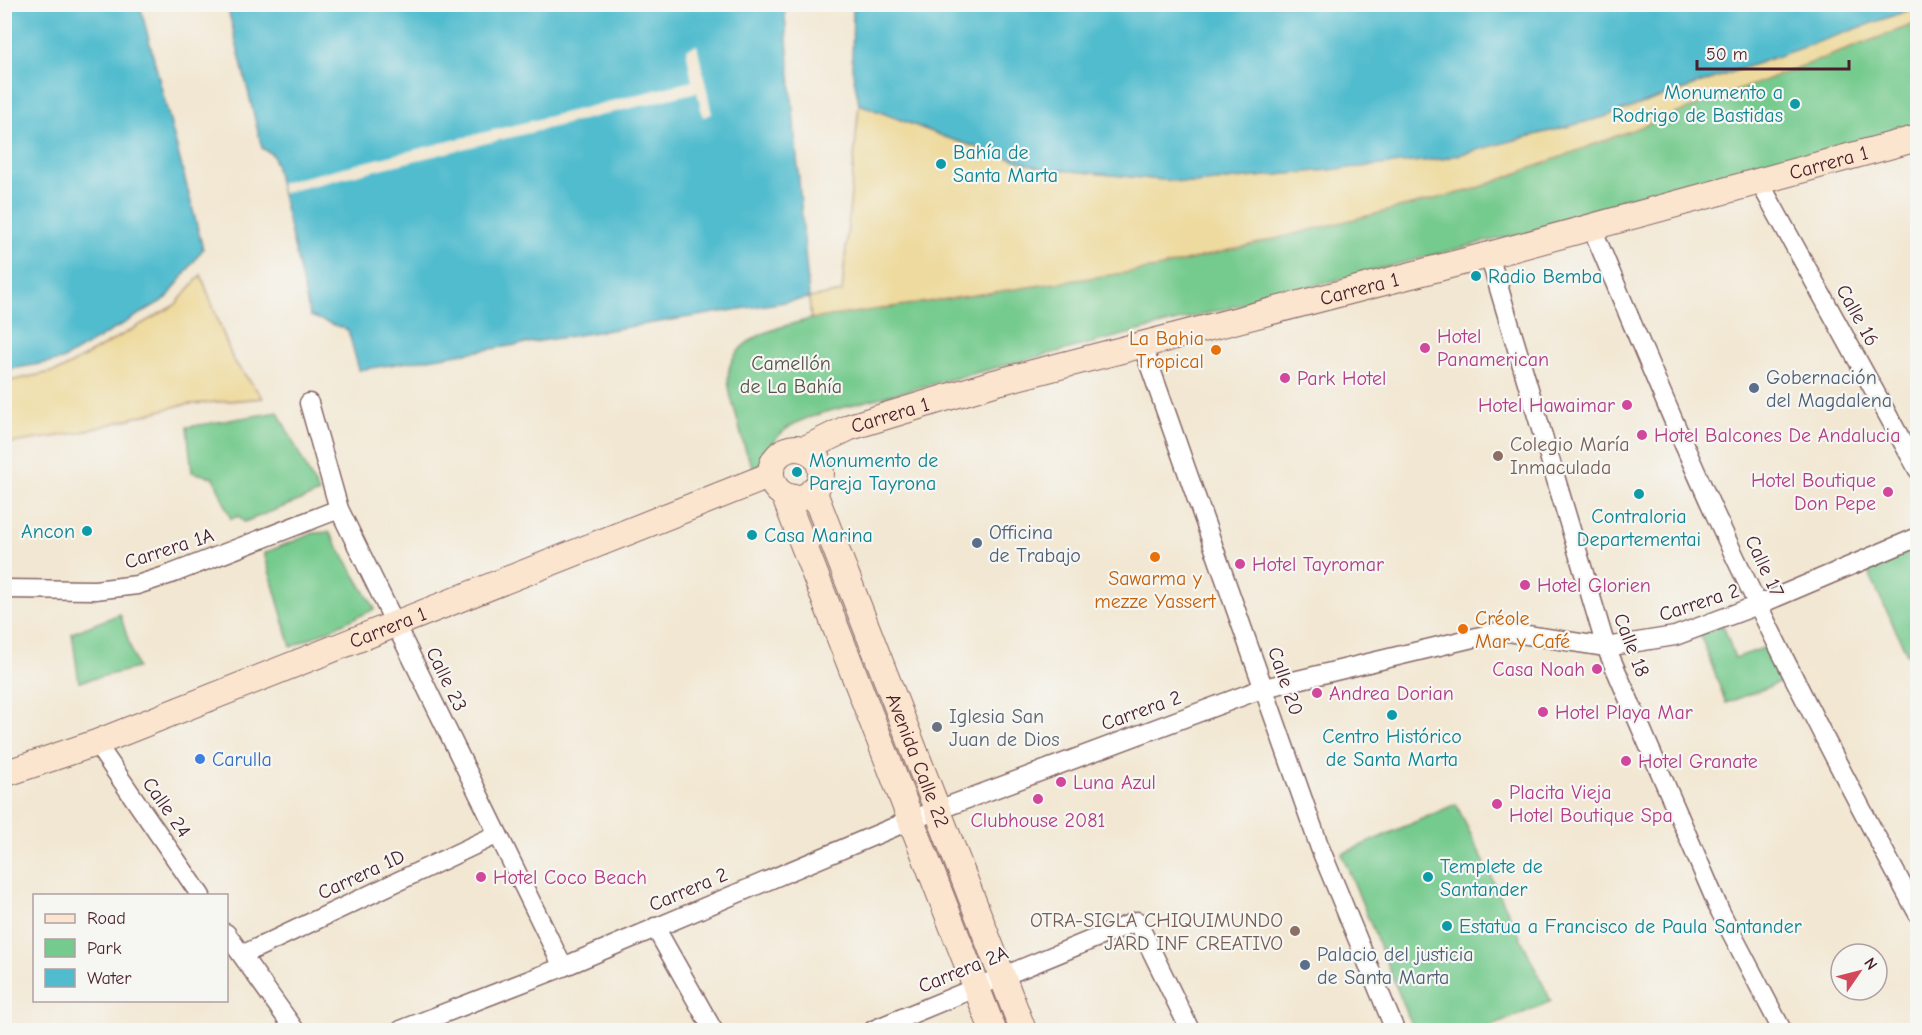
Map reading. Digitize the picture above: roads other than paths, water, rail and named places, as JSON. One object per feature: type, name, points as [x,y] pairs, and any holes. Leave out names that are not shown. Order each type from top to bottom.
[{"type":"street","name":"Carrera 1","points":[[805,449],[850,428],[925,403],[1142,344],[1592,228],[1917,138]]},
{"type":"street","name":"Calle 16","points":[[1760,183],[1917,470]]},
{"type":"street","name":"Calle 17","points":[[1592,228],[1713,510],[1758,606],[1917,914]]},
{"type":"street","name":"Calle 18","points":[[1489,255],[1606,647],[1720,911],[1782,1030]]},
{"type":"street","name":"Calle 20","points":[[1142,344],[1320,848],[1395,1030]]},
{"type":"street","name":"Calle 23","points":[[309,403],[339,509],[563,967]]},
{"type":"street","points":[[796,447],[805,449],[812,453],[821,466],[820,482],[809,495],[801,498],[777,485],[771,466],[781,452],[796,447]]},
{"type":"street","name":"Carrera 1","points":[[4,774],[96,743],[395,624],[777,485]]},
{"type":"street","name":"Avenida Calle 22","points":[[777,485],[993,1030]]},
{"type":"street","name":"Avenida Calle 22","points":[[813,490],[1023,1030]]},
{"type":"street","name":"Carrera 1A","points":[[4,589],[95,590],[136,585],[171,574],[339,509]]},
{"type":"street","name":"Carrera 2","points":[[402,1030],[563,967],[911,820],[1264,688],[1502,632],[1606,647],[1675,636],[1758,606],[1917,537]]},
{"type":"street","name":"Calle 24","points":[[96,743],[200,894]]},
{"type":"street","name":"Carrera 1D","points":[[242,955],[498,834]]},
{"type":"street","name":"Carrera 2A","points":[[873,1030],[1137,921],[1190,1030]]},
{"type":"street","points":[[655,927],[713,1030]]},
{"type":"street","points":[[228,936],[295,1030]]},
{"type":"water","points":[[5,4],[140,5],[203,249],[167,298],[62,360],[5,370]]},
{"type":"water","points":[[1917,4],[1918,7],[1604,117],[1442,159],[1194,183],[1041,168],[948,138],[859,104],[852,68],[853,5]]},
{"type":"water","points":[[227,5],[784,5],[809,298],[359,370],[348,330],[310,316],[273,155],[262,148]]},
{"type":"place","name":"Monumento a Rodrigo de Bastidas","points":[[1795,104]]},
{"type":"place","name":"Bahía de Santa Marta","points":[[941,164]]},
{"type":"place","name":"Radio Bemba","points":[[1476,276]]},
{"type":"place","name":"Hotel Panamerican","points":[[1425,348]]},
{"type":"place","name":"La Bahia Tropical","points":[[1216,350]]},
{"type":"place","name":"Park Hotel","points":[[1285,378]]},
{"type":"place","name":"Gobernación del Magdalena","points":[[1754,388]]},
{"type":"place","name":"Hotel Hawaimar","points":[[1627,405]]},
{"type":"place","name":"Hotel Balcones De Andalucia","points":[[1642,435]]},
{"type":"place","name":"Colegio María Inmaculada","points":[[1498,456]]},
{"type":"place","name":"Monumento de Pareja Tayrona","points":[[797,472]]},
{"type":"place","name":"Hotel Boutique Don Pepe","points":[[1888,492]]},
{"type":"place","name":"Contraloria Departementai","points":[[1639,494]]},
{"type":"place","name":"Ancon","points":[[87,531]]},
{"type":"place","name":"Casa Marina","points":[[752,535]]},
{"type":"place","name":"Officina de Trabajo","points":[[977,543]]},
{"type":"place","name":"Sawarma y mezze Yassert","points":[[1155,557]]},
{"type":"place","name":"Hotel Tayromar","points":[[1240,564]]},
{"type":"place","name":"Hotel Glorien","points":[[1525,585]]},
{"type":"place","name":"Créole Mar y Café","points":[[1463,629]]},
{"type":"place","name":"Casa Noah","points":[[1597,669]]},
{"type":"place","name":"Andrea Dorian","points":[[1317,693]]},
{"type":"place","name":"Hotel Playa Mar","points":[[1543,712]]},
{"type":"place","name":"Centro Histórico de Santa Marta","points":[[1392,715]]},
{"type":"place","name":"Iglesia San Juan de Dios","points":[[937,727]]},
{"type":"place","name":"Carulla","points":[[200,759]]},
{"type":"place","name":"Hotel Granate","points":[[1626,761]]},
{"type":"place","name":"Luna Azul","points":[[1061,782]]},
{"type":"place","name":"Clubhouse 2081","points":[[1038,799]]},
{"type":"place","name":"Placita Vieja Hotel Boutique Spa","points":[[1497,804]]},
{"type":"place","name":"Hotel Coco Beach","points":[[481,877]]},
{"type":"place","name":"Templete de Santander","points":[[1428,877]]},
{"type":"place","name":"Estatua a Francisco de Paula Santander","points":[[1447,926]]},
{"type":"place","name":"OTRA-SIGLA CHIQUIMUNDO JARD INF CREATIVO","points":[[1295,931]]},
{"type":"place","name":"Palacio del justicia de Santa Marta","points":[[1305,965]]},
{"type":"park label","name":"Camellón de La Bahía","points":[[791,374]]}]
